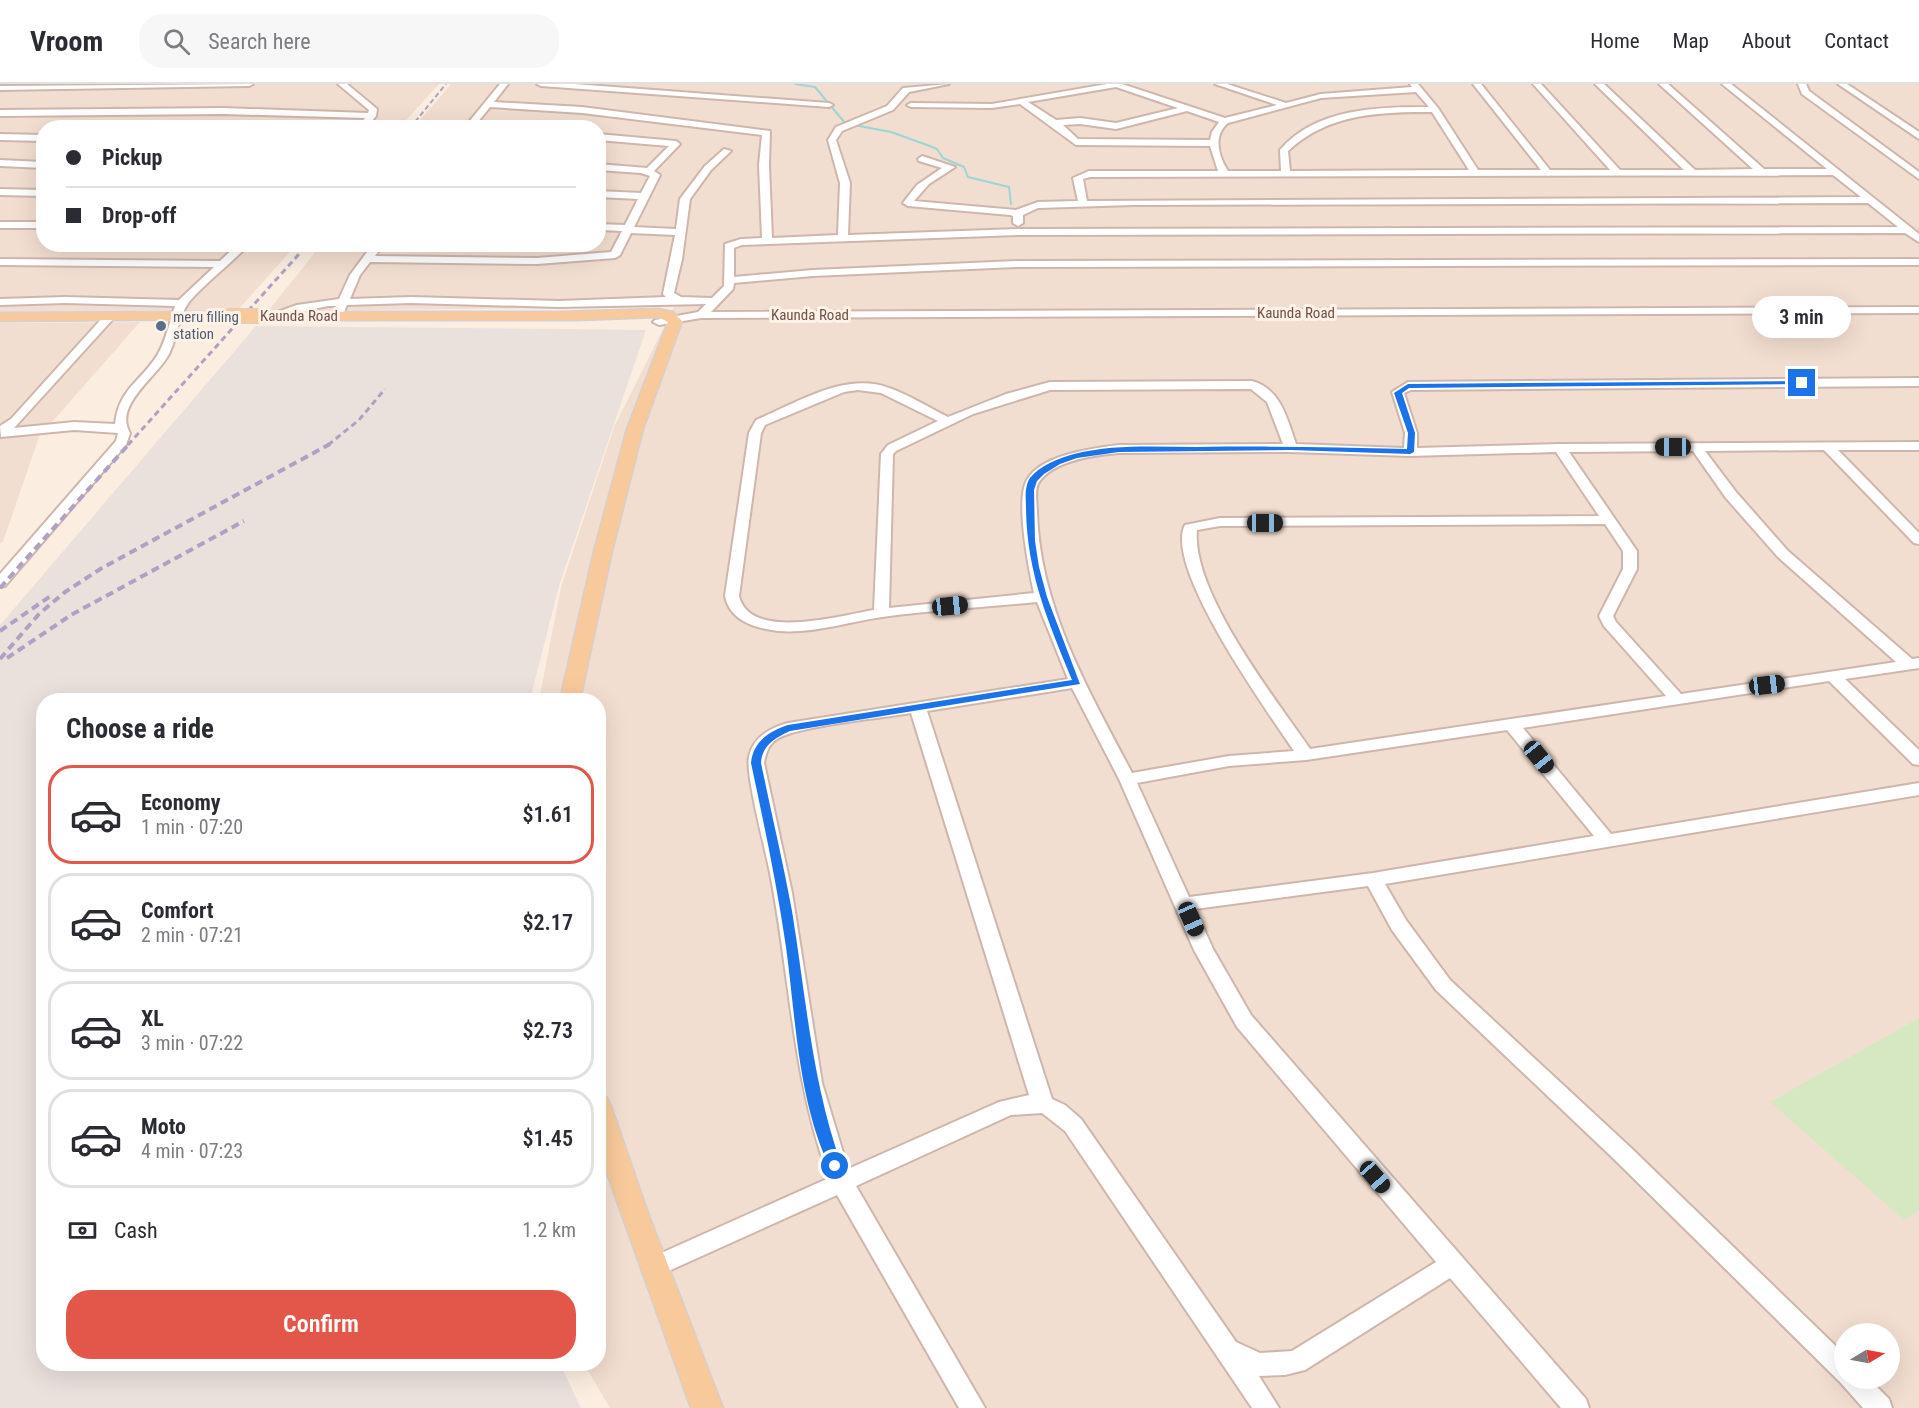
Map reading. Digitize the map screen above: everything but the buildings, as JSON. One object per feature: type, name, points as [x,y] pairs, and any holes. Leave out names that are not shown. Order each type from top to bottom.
[{"type":"main road","name":"Kaunda Road","points":[[0,317],[109,317],[179,310],[226,316],[271,316],[340,309],[643,317],[667,324]]},
{"type":"main road","points":[[572,693],[603,551],[635,429],[655,370],[663,357],[667,324]]},
{"type":"main road","points":[[606,1130],[635,1216],[656,1266],[707,1408]]},
{"type":"street","points":[[0,88],[249,84]]},
{"type":"street","points":[[342,84],[371,106],[374,112],[368,120]]},
{"type":"street","points":[[474,120],[504,84]]},
{"type":"street","points":[[541,84],[829,105]]},
{"type":"street","points":[[843,240],[845,183],[832,140],[834,134],[852,123],[890,108],[906,90],[945,84]]},
{"type":"street","points":[[911,105],[966,107],[1021,101],[1114,84],[1225,121]]},
{"type":"street","points":[[1129,90],[1145,84]]},
{"type":"street","points":[[1218,84],[1283,105]]},
{"type":"street","points":[[1236,89],[1258,84]]},
{"type":"street","points":[[1477,84],[1548,173]]},
{"type":"street","points":[[1537,84],[1617,172]]},
{"type":"street","points":[[1599,84],[1692,172]]},
{"type":"street","points":[[1663,84],[1761,172]]},
{"type":"street","points":[[1726,84],[1919,239]]},
{"type":"street","points":[[1802,84],[1803,90],[1811,97],[1919,176]]},
{"type":"street","points":[[1842,84],[1858,97],[1919,136]]},
{"type":"street","points":[[1225,174],[1217,162],[1215,143],[1216,129],[1225,121],[1283,105],[1337,94],[1416,86],[1435,110],[1475,173]]},
{"type":"street","points":[[1811,97],[1823,97]]},
{"type":"street","points":[[1846,97],[1858,97]]},
{"type":"street","points":[[1021,101],[1055,123],[1076,142],[1215,143]]},
{"type":"street","points":[[486,104],[582,110],[767,133],[764,165],[767,241]]},
{"type":"street","points":[[1055,123],[1080,121],[1116,126],[1189,108]]},
{"type":"street","points":[[1286,173],[1284,150],[1293,141],[1315,127],[1344,117],[1378,112],[1435,110]]},
{"type":"street","points":[[0,113],[222,111],[372,116]]},
{"type":"street","points":[[0,137],[36,138]]},
{"type":"street","points":[[606,138],[676,144],[649,171]]},
{"type":"street","points":[[679,300],[668,294],[686,199],[708,168],[727,151]]},
{"type":"street","points":[[921,159],[950,167],[929,180],[911,196],[908,203],[1018,214],[1038,205],[1083,202],[1870,200]]},
{"type":"street","points":[[0,163],[36,165]]},
{"type":"street","points":[[366,259],[537,261],[604,258],[618,252],[642,196],[655,175],[649,171],[606,168]]},
{"type":"street","points":[[1083,202],[1078,178],[1080,175],[1834,172]]},
{"type":"street","points":[[0,192],[36,193]]},
{"type":"street","points":[[606,194],[642,196]]},
{"type":"street","points":[[1018,214],[1018,232]]},
{"type":"street","points":[[0,225],[36,225]]},
{"type":"street","points":[[606,228],[681,231]]},
{"type":"street","points":[[701,315],[716,301],[731,280],[729,246],[737,242],[1018,232],[1907,230]]},
{"type":"street","points":[[0,582],[123,442],[124,433],[121,428],[123,409],[131,392],[163,355],[179,310],[236,252]]},
{"type":"street","points":[[372,252],[355,275],[340,309],[716,301]]},
{"type":"street","points":[[0,262],[123,261],[224,264]]},
{"type":"street","points":[[731,280],[813,273],[1016,264],[1919,262]]},
{"type":"street","points":[[25,317],[48,301]]},
{"type":"street","points":[[1,303],[111,301],[179,310]]},
{"type":"street","points":[[94,317],[111,301]]},
{"type":"street","name":"Kaunda Road","points":[[667,324],[701,315],[1919,310]]},
{"type":"street","points":[[0,432],[15,422],[109,317]]},
{"type":"street","points":[[1410,452],[1412,433],[1398,393],[1408,386],[1919,382]]},
{"type":"street","points":[[881,613],[887,454],[892,448],[947,422],[1026,392],[1050,386],[1252,385],[1268,392],[1273,400],[1291,448]]},
{"type":"street","points":[[947,422],[884,390],[858,386],[841,389],[766,418],[757,428],[732,596],[734,606],[738,612],[761,624],[792,627],[881,613],[1042,597]]},
{"type":"street","points":[[0,432],[74,426],[121,428]]},
{"type":"street","points":[[1577,1408],[1451,1265],[1245,1021],[1221,983],[1127,779],[1077,682],[1042,597],[1031,541],[1030,490],[1033,480],[1057,462],[1092,452],[1119,449],[1291,448],[1410,452],[1560,448],[1919,446]]},
{"type":"street","points":[[1696,447],[1731,495],[1783,554],[1913,664]]},
{"type":"street","points":[[1828,447],[1919,540]]},
{"type":"street","points":[[1560,448],[1630,551],[1630,568],[1606,616],[1622,638],[1677,699]]},
{"type":"street","points":[[1306,755],[1253,678],[1202,589],[1187,542],[1190,528],[1220,522],[1609,520]]},
{"type":"street","points":[[1127,779],[1229,761],[1306,755],[1913,664]]},
{"type":"street","points":[[1833,676],[1919,760]]},
{"type":"street","points":[[973,1408],[843,1183],[828,1149],[813,1087],[786,910],[756,763],[757,752],[772,735],[788,728],[1077,682]]},
{"type":"street","points":[[918,708],[1042,1102]]},
{"type":"street","points":[[1511,724],[1606,840]]},
{"type":"street","points":[[1184,904],[1373,879],[1919,789]]},
{"type":"street","points":[[1373,879],[1399,925],[1443,985],[1622,1153],[1834,1361]]},
{"type":"street","points":[[656,1266],[1006,1108],[1025,1103],[1042,1102],[1052,1106],[1072,1125],[1267,1408]]},
{"type":"street","points":[[1227,1350],[1250,1363],[1270,1367],[1296,1362],[1451,1265]]},
{"type":"street","points":[[1862,1389],[1880,1408]]},
{"type":"shaded area","points":[[0,84],[439,84],[406,120],[36,120],[36,252],[290,252],[237,311],[0,312]]},
{"type":"shaded area","points":[[451,84],[1919,84],[1919,1408],[610,1408],[588,1371],[606,1371],[606,693],[540,693],[561,587],[614,427],[674,307],[268,311],[315,252],[606,252],[606,120],[420,120]]},
{"type":"shaded area","points":[[140,322],[39,437],[3,542],[0,543],[0,323]]},
{"type":"shaded area","points":[[256,326],[646,330],[559,586],[532,693],[36,693],[36,1371],[563,1371],[581,1408],[0,1408],[0,625]]},
{"type":"green space","points":[[1919,1018],[1919,1210],[1904,1220],[1770,1102]]},
{"type":"waterway","points":[[795,84],[815,87],[845,123]]},
{"type":"waterway","points":[[854,125],[891,132],[937,149],[943,158],[964,167],[968,177],[1009,187],[1011,204]]},
{"type":"railway","points":[[417,120],[446,84]]},
{"type":"railway","points":[[128,445],[301,252]]},
{"type":"railway","points":[[328,445],[359,420],[385,389]]},
{"type":"railway","points":[[0,588],[129,444]]},
{"type":"railway","points":[[0,659],[39,614],[65,592],[102,568],[330,444]]},
{"type":"railway","points":[[7,658],[71,615],[244,521]]},
{"type":"railway","points":[[0,631],[52,595]]},
{"type":"place","name":"meru filling station","points":[[161,326]]},
{"type":"route","points":[[835,1166],[819,1121],[810,1076],[786,910],[756,763],[757,752],[772,735],[788,728],[1077,682],[1042,597],[1035,567],[1031,541],[1030,490],[1033,480],[1041,472],[1057,462],[1076,456],[1119,449],[1291,448],[1410,452],[1412,433],[1398,393],[1401,388],[1408,386],[1802,383]]}]
